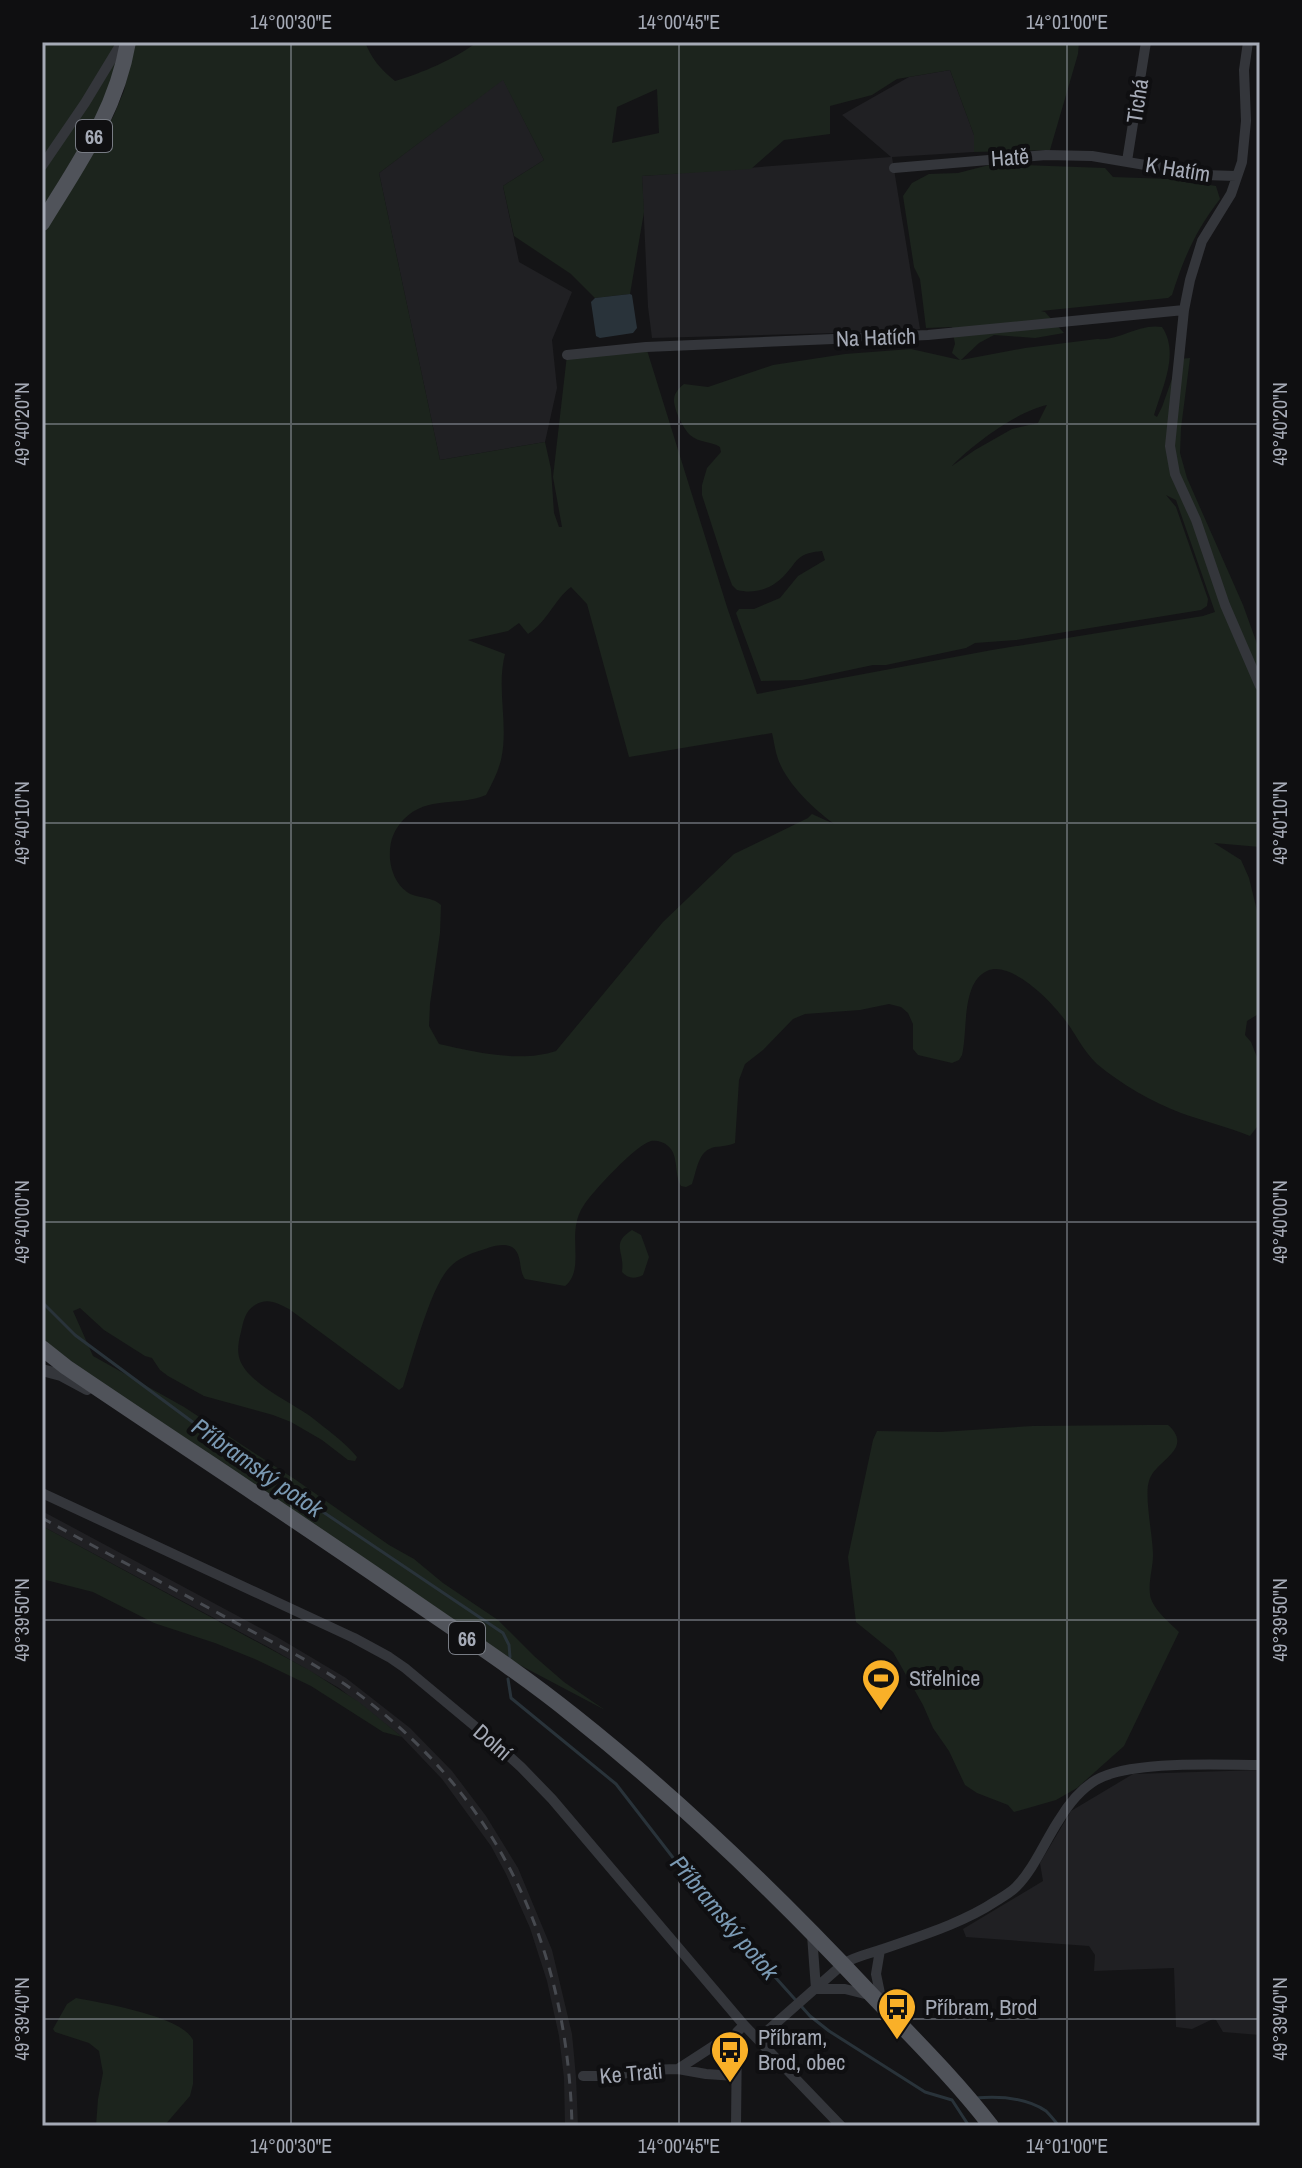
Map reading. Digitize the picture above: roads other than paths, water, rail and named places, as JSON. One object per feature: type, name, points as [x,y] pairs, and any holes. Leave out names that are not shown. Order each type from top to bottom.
[{"type":"main road","name":"66","points":[[42,223],[106,114],[117,89],[125,42]]},
{"type":"main road","name":"66","points":[[42,1348],[117,1402],[375,1574],[573,1715],[748,1868],[962,2090],[991,2126]]},
{"type":"street","points":[[42,166],[125,42]]},
{"type":"street","name":"Tichá","points":[[1127,161],[1146,42]]},
{"type":"street","name":"K Hatím","points":[[1127,161],[1204,175],[1236,176],[1244,145],[1244,70],[1248,42]]},
{"type":"street","name":"Hatě","points":[[894,168],[1046,155],[1092,156],[1127,161]]},
{"type":"street","points":[[1236,176],[1231,194],[1202,241],[1195,260],[1184,310],[1171,427],[1172,461],[1225,605],[1260,686]]},
{"type":"street","name":"Na Hatích","points":[[567,355],[646,347],[928,335],[1184,310]]},
{"type":"street","points":[[42,1370],[61,1375],[99,1396],[117,1402]]},
{"type":"street","name":"Dolní","points":[[42,1493],[354,1638],[405,1668],[489,1738],[552,1799],[744,2025],[841,2126]]},
{"type":"street","points":[[758,2039],[853,1958],[967,1916],[1014,1889],[1063,1813],[1078,1795],[1097,1780],[1139,1767],[1260,1765]]},
{"type":"street","points":[[812,1934],[816,1989]]},
{"type":"street","points":[[816,1989],[845,1989],[878,2001],[876,1974],[880,1950]]},
{"type":"street","points":[[736,2126],[737,2032],[744,2025]]},
{"type":"street","name":"Ke Trati","points":[[678,2069],[715,2045],[737,2040]]},
{"type":"street","name":"Ke Trati","points":[[583,2076],[678,2069],[736,2076]]},
{"type":"waterway","name":"Příbramský potok","points":[[42,1302],[75,1335],[225,1446],[503,1633],[510,1657]]},
{"type":"waterway","name":"Příbramský potok","points":[[508,1679],[511,1698],[616,1784],[705,1899],[810,2016],[925,2092],[952,2100],[969,2126]]},
{"type":"waterway","points":[[976,2098],[1021,2100],[1046,2111],[1059,2126]]},
{"type":"railway","points":[[42,1518],[333,1677],[365,1699],[414,1741],[455,1786],[491,1835],[519,1887],[541,1943],[558,2001],[568,2062],[572,2126]]},
{"type":"place","name":"Střelnice","points":[[881,1712]]},
{"type":"place","name":"Příbram, Brod","points":[[897,2041]]},
{"type":"place","name":"Příbram, Brod, obec","points":[[730,2084]]}]
